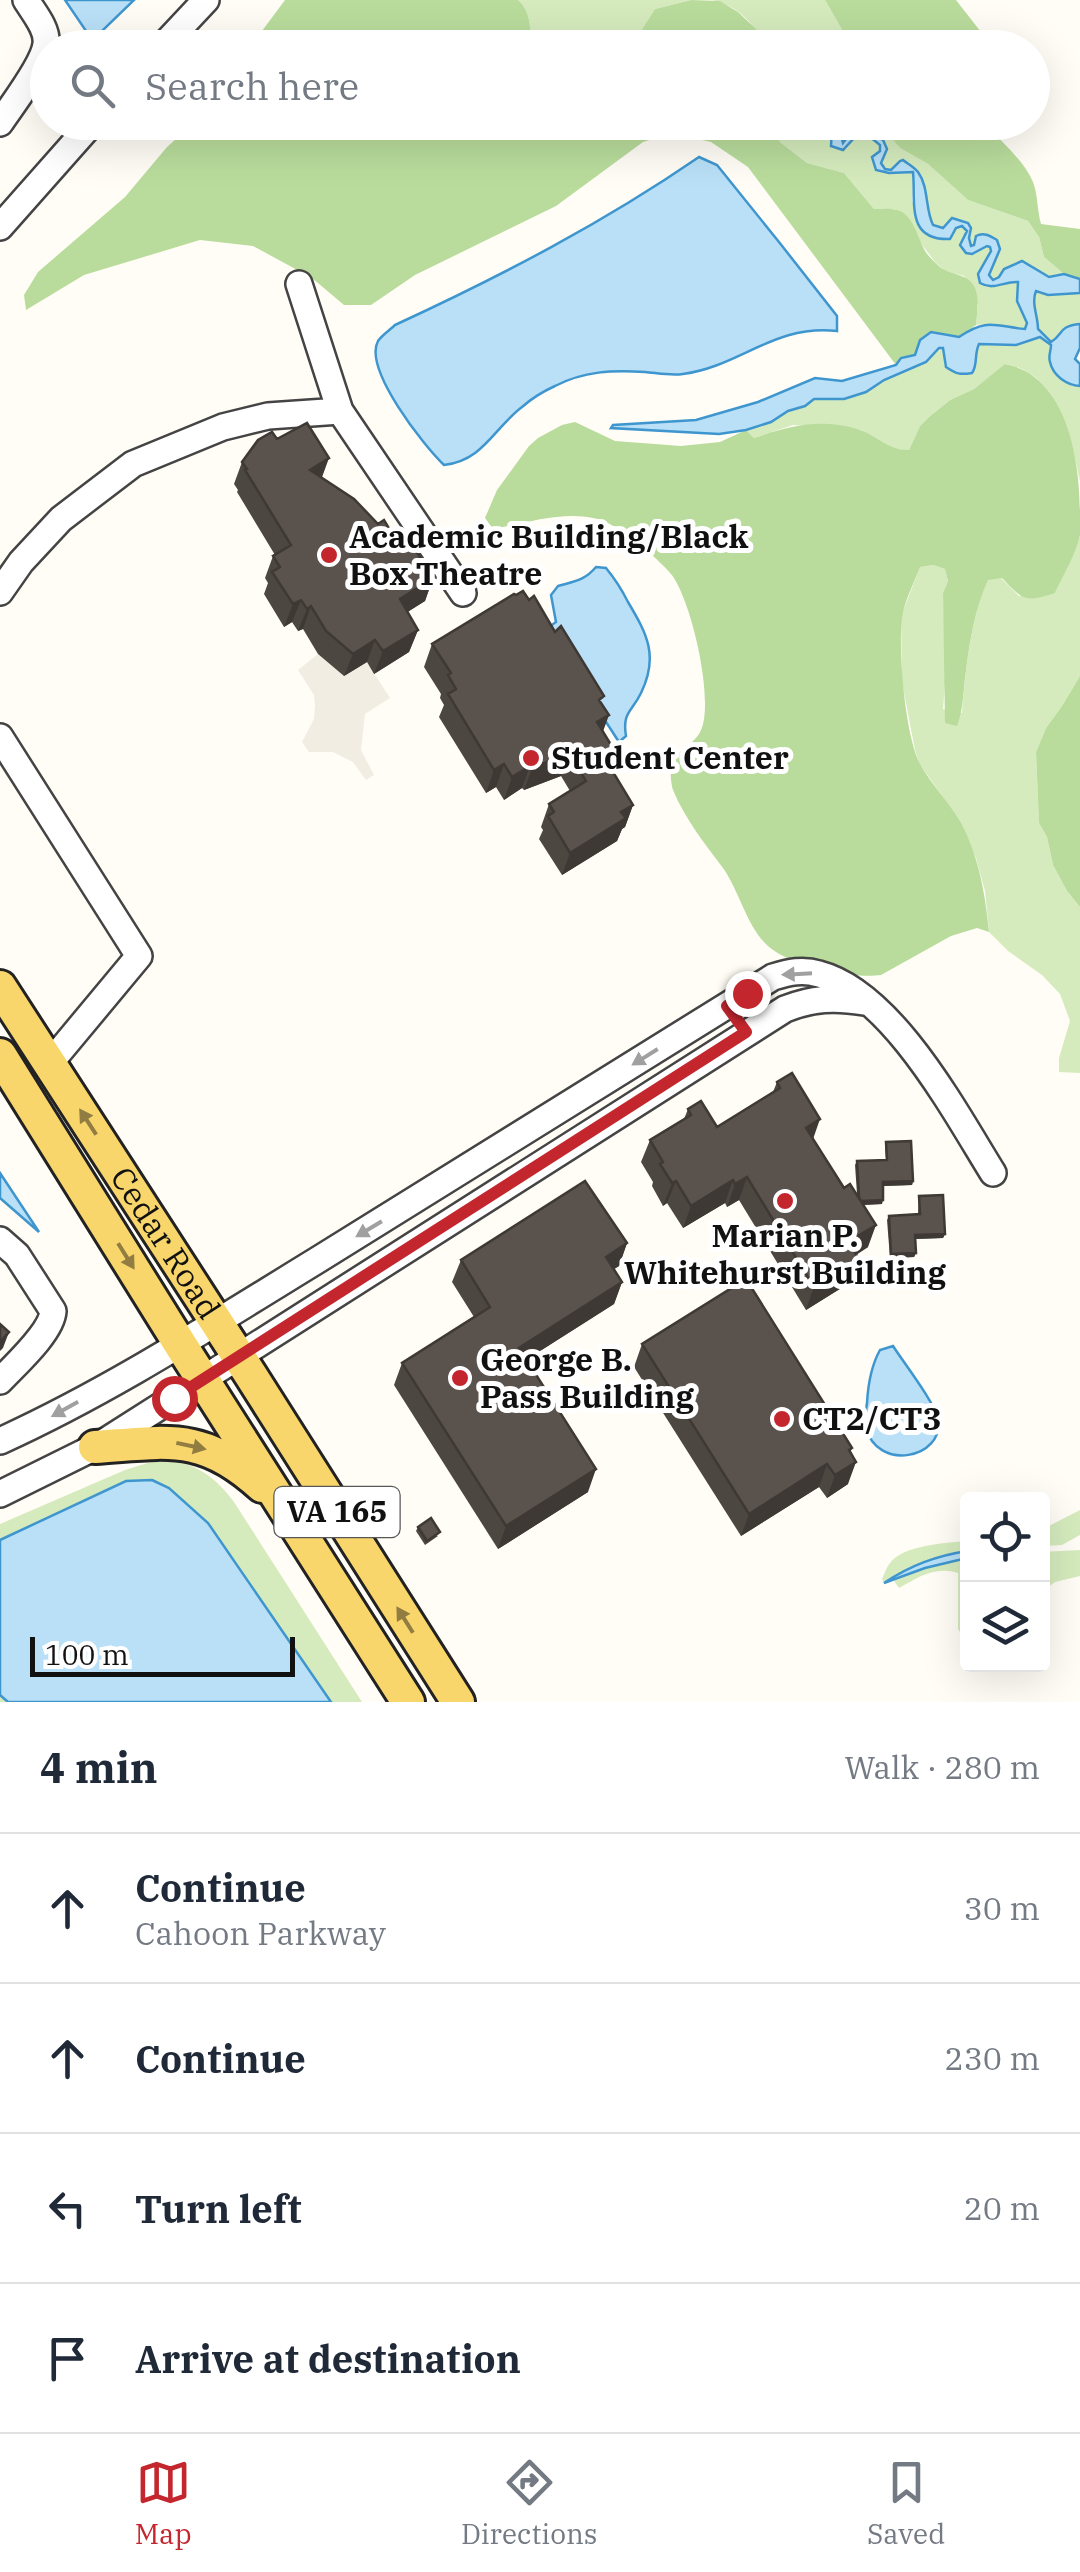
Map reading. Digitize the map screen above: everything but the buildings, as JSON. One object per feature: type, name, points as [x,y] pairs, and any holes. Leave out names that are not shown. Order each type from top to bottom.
[{"type":"main road","name":"Cedar Road","points":[[0,987],[458,1702]]},
{"type":"main road","name":"Cedar Road","points":[[0,1054],[408,1702]]},
{"type":"main road","points":[[94,1448],[159,1441],[197,1446],[230,1460],[283,1506]]},
{"type":"street","points":[[26,0],[43,30]]},
{"type":"street","points":[[178,30],[206,0]]},
{"type":"street","points":[[0,123],[30,76]]},
{"type":"street","points":[[0,227],[77,140]]},
{"type":"street","points":[[299,284],[340,411],[462,593]]},
{"type":"street","points":[[0,592],[21,562],[61,519],[133,464],[223,427],[268,416],[340,411]]},
{"type":"street","points":[[0,738],[139,956],[50,1063]]},
{"type":"street","points":[[0,1441],[180,1344],[774,977],[804,971],[820,974],[836,980],[888,1017],[993,1173]]},
{"type":"street","points":[[0,1494],[94,1448],[785,1008],[822,998],[868,1002]]},
{"type":"street","points":[[727,1006],[746,1032]]},
{"type":"street","points":[[0,1240],[17,1255],[53,1310],[47,1329],[0,1381]]},
{"type":"green space","points":[[285,0],[518,0],[528,16],[530,30],[263,30]]},
{"type":"green space","points":[[518,0],[691,0],[655,9],[642,30],[530,30]]},
{"type":"green space","points":[[691,0],[720,1],[757,30],[642,30],[655,9]]},
{"type":"green space","points":[[712,0],[825,0],[842,30],[755,30],[730,6]]},
{"type":"green space","points":[[825,0],[956,0],[979,30],[842,30]]},
{"type":"green space","points":[[175,140],[649,140],[556,206],[415,275],[371,305],[344,305],[312,278],[253,246],[200,240],[84,275],[26,310],[24,295],[38,272],[125,197]]},
{"type":"green space","points":[[702,140],[779,140],[807,163],[844,173],[874,209],[894,209],[905,214],[933,261],[974,286],[978,300],[976,325],[959,337],[896,365],[748,167]]},
{"type":"green space","points":[[835,140],[846,149],[853,140],[874,140],[880,144],[880,151],[872,158],[889,173],[913,172],[912,201],[931,237],[962,226],[972,253],[987,246],[991,250],[978,274],[996,287],[1018,282],[1017,301],[1028,323],[1025,329],[976,325],[978,305],[964,276],[945,271],[935,262],[895,209],[874,209],[844,173],[807,163],[780,142]]},
{"type":"green space","points":[[883,140],[893,140],[928,164],[968,200],[1028,221],[1039,237],[1044,257],[1064,274],[1049,277],[1021,261],[993,280],[989,275],[1000,249],[976,236],[971,247],[968,223],[943,228],[933,225],[918,176],[900,161],[891,170],[881,158]]},
{"type":"green space","points":[[893,140],[1001,140],[1029,174],[1041,224],[1080,229],[1080,279],[1064,274],[1044,257],[1039,237],[1028,221],[968,200],[928,164]]},
{"type":"green space","points":[[1035,291],[1048,295],[1080,293],[1080,324],[1064,328],[1051,342],[1038,329]]},
{"type":"green space","points":[[1040,337],[1051,345],[1072,386],[1080,386],[1080,481],[1060,409],[1039,380],[1006,364],[929,417],[920,426],[909,450],[896,451],[861,430],[793,425],[754,438],[746,430],[771,422],[814,399],[844,399],[866,392],[926,362],[939,348],[975,352],[979,344],[1016,345]]},
{"type":"green space","points":[[1005,364],[1026,371],[1043,384],[1066,423],[1079,491],[1080,535],[1076,550],[1055,593],[1025,598],[1002,578],[988,580],[974,624],[957,726],[945,723],[945,569],[933,565],[920,567],[905,606],[901,632],[910,734],[920,764],[967,834],[980,875],[989,932],[977,928],[951,936],[881,975],[812,967],[776,952],[758,935],[729,878],[689,821],[673,790],[670,760],[699,734],[705,701],[693,628],[671,574],[637,542],[598,519],[559,517],[493,529],[485,518],[497,490],[529,446],[562,425],[575,422],[615,441],[681,446],[720,442],[746,430],[754,438],[792,427],[830,424],[857,429],[895,448],[909,450],[920,426],[929,417]]},
{"type":"green space","points":[[1080,536],[1080,676],[1046,728],[1036,752],[1039,823],[1047,837],[1053,865],[1080,907],[1080,1073],[1059,1072],[1070,1021],[1060,994],[989,932],[985,891],[976,858],[959,820],[919,763],[902,682],[901,616],[920,567],[933,565],[945,569],[948,581],[943,593],[943,709],[962,713],[973,628],[988,579],[1001,578],[1019,596],[1055,593]]},
{"type":"green space","points":[[1080,676],[1080,907],[1053,865],[1047,837],[1039,823],[1036,752],[1046,728]]},
{"type":"green space","points":[[170,1460],[199,1469],[228,1494],[362,1702],[0,1702],[0,1524],[125,1470]]},
{"type":"green space","points":[[1080,1510],[1080,1535],[1062,1545],[1050,1546],[1050,1525]]},
{"type":"green space","points":[[960,1542],[960,1553],[924,1562],[884,1583],[882,1579],[896,1557],[926,1546]]},
{"type":"green space","points":[[1080,1550],[1080,1576],[1050,1586],[1050,1552]]},
{"type":"green space","points":[[960,1560],[960,1632],[958,1573],[934,1572],[899,1588],[894,1581]]},
{"type":"shaded area","points":[[318,654],[344,676],[367,662],[390,698],[365,714],[361,750],[374,775],[366,780],[353,762],[333,752],[309,752],[302,742],[314,719],[315,706],[314,695],[298,670]]},
{"type":"water","points":[[65,0],[134,0],[103,30],[85,30]]},
{"type":"water","points":[[831,140],[852,140],[843,150],[831,146]]},
{"type":"water","points":[[874,140],[883,140],[887,149],[881,163],[885,169],[891,170],[903,160],[916,170],[924,184],[933,225],[943,228],[952,218],[968,223],[971,246],[979,235],[997,240],[1000,249],[989,275],[993,280],[1004,269],[1022,261],[1049,277],[1064,274],[1080,279],[1080,293],[1048,295],[1036,291],[1034,300],[1038,329],[1051,342],[1065,328],[1080,324],[1080,348],[1075,359],[1080,364],[1080,386],[1066,382],[1054,372],[1049,360],[1051,345],[1040,337],[1016,345],[979,344],[974,370],[968,374],[946,367],[943,348],[939,348],[926,362],[866,392],[844,399],[814,399],[771,422],[746,430],[719,434],[611,428],[696,420],[758,402],[815,378],[842,381],[896,365],[901,358],[915,355],[920,340],[931,332],[959,337],[984,325],[1025,329],[1027,323],[1017,301],[1018,282],[990,286],[980,283],[978,274],[990,247],[966,253],[960,245],[967,231],[962,226],[956,228],[950,239],[926,233],[916,217],[913,172],[876,170],[872,157],[880,151]]},
{"type":"water","points":[[699,157],[717,165],[779,242],[837,316],[837,331],[776,339],[723,363],[683,374],[621,371],[577,377],[529,401],[469,457],[444,465],[410,425],[387,388],[376,354],[379,339],[395,325],[589,226]]},
{"type":"water","points":[[596,567],[606,568],[621,589],[641,625],[650,656],[646,680],[627,717],[626,736],[619,742],[546,629],[556,622],[551,595],[558,586],[583,578]]},
{"type":"water","points":[[0,1173],[39,1232],[0,1198]]},
{"type":"water","points":[[893,1346],[938,1419],[931,1443],[908,1455],[882,1450],[872,1441],[865,1424],[874,1362],[880,1350]]},
{"type":"water","points":[[152,1480],[169,1488],[208,1523],[331,1702],[8,1702],[0,1695],[0,1540],[126,1481]]},
{"type":"water","points":[[960,1553],[960,1560],[884,1583],[924,1562]]},
{"type":"place","name":"Academic Building/Black Box Theatre","points":[[329,555]]},
{"type":"place","name":"Student Center","points":[[531,758]]},
{"type":"place","name":"Marian P. Whitehurst Building","points":[[785,1201]]},
{"type":"place","name":"George B. Pass Building","points":[[460,1378]]},
{"type":"place","name":"CT2/CT3","points":[[782,1419]]},
{"type":"route","points":[[174,1398],[746,1032],[727,1006],[747,993]]}]
